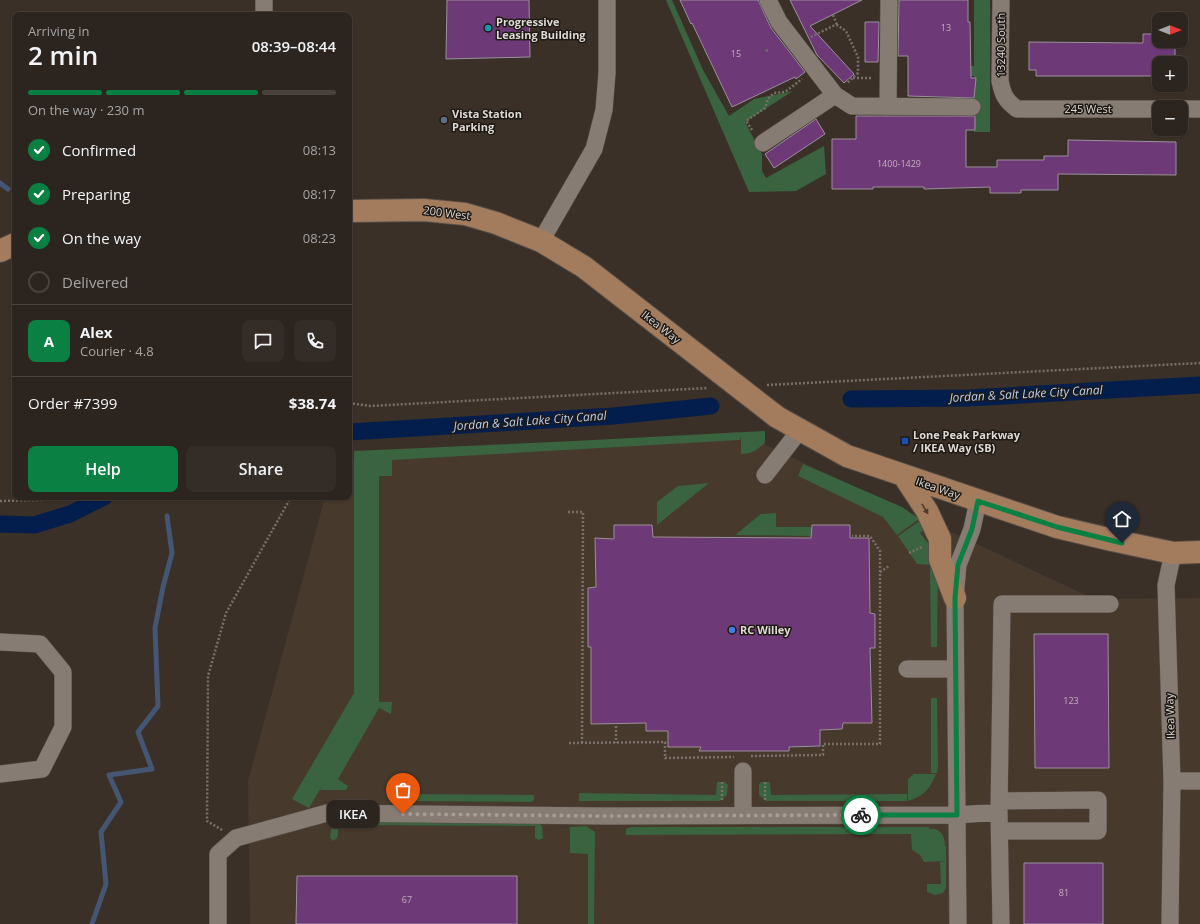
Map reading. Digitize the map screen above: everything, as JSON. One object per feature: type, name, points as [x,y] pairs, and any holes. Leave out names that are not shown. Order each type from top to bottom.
[{"type":"main road","name":"200 West","points":[[352,211],[424,210],[465,214],[496,222],[541,241]]},
{"type":"main road","name":"Ikea Way","points":[[541,241],[584,267],[777,417],[847,456],[1057,527],[1173,553]]},
{"type":"main road","points":[[0,251],[12,245]]},
{"type":"main road","points":[[904,476],[927,511],[940,539],[940,560],[955,598]]},
{"type":"main road","points":[[1173,553],[1200,552]]},
{"type":"street","points":[[264,0],[264,12]]},
{"type":"street","points":[[541,241],[594,149],[604,110],[607,73],[607,0]]},
{"type":"street","points":[[768,0],[779,22],[814,69],[835,95],[852,106],[972,107]]},
{"type":"street","points":[[888,107],[889,0]]},
{"type":"street","name":"13240 South","points":[[1001,0],[1000,81],[1002,92],[1007,102],[1017,109]]},
{"type":"street","points":[[759,139],[835,95]]},
{"type":"street","name":"245 West","points":[[1017,109],[1152,109]]},
{"type":"street","points":[[1188,109],[1200,109]]},
{"type":"street","points":[[765,475],[800,430]]},
{"type":"street","points":[[958,924],[955,598],[958,565],[972,529],[978,501]]},
{"type":"street","name":"Ikea Way","points":[[1170,924],[1172,781],[1166,585],[1173,553]]},
{"type":"street","points":[[1001,924],[999,807],[1002,604],[1110,604]]},
{"type":"street","points":[[0,642],[40,644],[63,672],[64,727],[42,768],[0,774]]},
{"type":"street","points":[[907,670],[955,669]]},
{"type":"street","points":[[741,762],[743,815]]},
{"type":"street","points":[[1172,781],[1200,781]]},
{"type":"street","points":[[218,924],[218,854],[236,838],[327,814],[957,815],[999,807],[1098,800],[1098,831],[1000,831]]},
{"type":"path","points":[[833,15],[838,25],[846,31],[858,57],[858,73],[835,95]]},
{"type":"path","points":[[798,48],[812,36],[832,26],[838,25]]},
{"type":"path","points":[[759,139],[746,120],[765,108],[768,99],[774,93],[785,92],[814,69]]},
{"type":"path","points":[[853,78],[875,78]]},
{"type":"path","points":[[352,403],[370,406],[1200,363]]},
{"type":"path","points":[[0,501],[44,500]]},
{"type":"path","points":[[236,838],[206,821],[208,676],[226,613],[289,500]]},
{"type":"path","points":[[568,512],[583,512],[582,743]]},
{"type":"path","points":[[569,743],[665,742],[665,758],[741,762],[823,755],[823,744],[880,744],[880,551],[870,536],[852,536]]},
{"type":"path","points":[[880,572],[890,566]]},
{"type":"path","points":[[616,726],[616,743]]},
{"type":"path","points":[[722,781],[722,804]]},
{"type":"path","points":[[765,781],[765,804]]},
{"type":"shaded area","points":[[738,432],[1094,599],[1200,598],[1200,924],[250,924],[248,781],[324,500],[352,500],[352,462]]},
{"type":"green space","points":[[666,0],[672,0],[703,70],[729,116],[754,99],[793,91],[745,122],[762,154],[762,171],[766,178],[824,146],[826,174],[796,191],[749,192]]},
{"type":"green space","points":[[974,0],[990,0],[990,132],[974,132],[974,76],[907,76],[913,66],[974,66]]},
{"type":"green space","points":[[765,431],[765,443],[754,451],[745,454],[741,454],[741,436],[740,440],[392,460],[392,476],[379,476],[379,702],[392,702],[391,714],[379,708],[338,779],[329,773],[348,786],[346,790],[320,790],[325,781],[309,808],[292,799],[354,693],[354,451]]},
{"type":"green space","points":[[803,464],[902,507],[919,519],[897,535],[883,517],[798,476]]},
{"type":"green space","points":[[709,483],[657,525],[657,502],[678,486]]},
{"type":"green space","points":[[776,513],[776,527],[811,527],[811,536],[735,535],[761,514]]},
{"type":"green space","points":[[921,520],[927,527],[920,533],[938,556],[937,647],[931,647],[930,565],[917,564],[898,536]]},
{"type":"green space","points":[[931,698],[937,698],[937,773],[931,773]]},
{"type":"green space","points":[[914,774],[936,774],[926,791],[918,797],[908,801],[908,779]]},
{"type":"green space","points":[[717,782],[725,782],[728,785],[727,795],[720,801],[579,801],[579,793],[716,795]]},
{"type":"green space","points":[[761,782],[770,782],[771,795],[907,794],[907,801],[766,801],[759,795],[759,785]]},
{"type":"green space","points":[[397,794],[534,795],[534,800],[532,802],[397,801]]},
{"type":"green space","points":[[339,822],[538,822],[542,826],[543,838],[539,840],[535,838],[535,826],[339,825],[337,838],[333,841],[330,837],[332,825]]},
{"type":"green space","points":[[586,826],[595,832],[594,924],[588,924],[588,854],[570,853],[570,827]]},
{"type":"green space","points":[[632,827],[930,827],[928,829],[936,829],[943,835],[946,846],[946,861],[924,862],[920,855],[912,850],[911,834],[626,835],[626,829]]},
{"type":"green space","points":[[946,861],[946,888],[943,893],[935,895],[927,892],[927,884],[941,884],[940,862]]},
{"type":"building","name":"Progressive Leasing Building","points":[[447,0],[529,0],[530,57],[446,59]]},
{"type":"building","points":[[680,0],[758,0],[771,28],[805,72],[796,79],[795,77],[732,107]]},
{"type":"building","points":[[790,0],[862,0],[810,26],[854,74],[844,83],[817,55]]},
{"type":"building","points":[[899,0],[968,0],[971,78],[976,78],[974,98],[908,96],[908,56],[898,56]]},
{"type":"building","points":[[865,22],[879,22],[878,62],[865,62]]},
{"type":"building","points":[[1143,34],[1152,34],[1152,48],[1175,48],[1175,56],[1152,56],[1152,76],[1036,76],[1036,70],[1029,70],[1029,42],[1143,43]]},
{"type":"building","points":[[856,116],[975,116],[975,130],[966,130],[966,167],[997,167],[997,160],[1044,160],[1044,156],[1068,156],[1068,140],[1176,142],[1176,175],[1058,174],[1058,190],[1021,190],[1021,193],[990,193],[990,187],[924,189],[924,187],[873,187],[873,189],[832,189],[832,139],[856,139]]},
{"type":"building","points":[[816,119],[825,134],[774,168],[765,154]]},
{"type":"building","name":"RC Willey","points":[[614,525],[652,525],[653,537],[811,538],[812,525],[850,525],[850,538],[869,538],[870,613],[875,614],[875,648],[870,648],[872,723],[843,723],[842,729],[820,730],[820,746],[789,747],[789,751],[699,751],[701,747],[668,747],[668,731],[646,731],[646,723],[591,724],[591,647],[588,647],[588,588],[596,587],[595,538],[614,539]]},
{"type":"building","points":[[1034,634],[1108,634],[1109,768],[1035,768]]},
{"type":"building","points":[[1024,863],[1103,863],[1103,924],[1024,924]]},
{"type":"building","points":[[297,876],[517,876],[517,924],[296,924]]},
{"type":"waterway","points":[[0,183],[8,189]]},
{"type":"waterway","name":"Jordan & Salt Lake City Canal","points":[[851,399],[969,398],[1200,385]]},
{"type":"waterway","name":"Jordan & Salt Lake City Canal","points":[[352,432],[613,416],[711,406]]},
{"type":"waterway","name":"Jordan & Salt Lake City Canal","points":[[0,524],[34,525],[70,514],[98,500]]},
{"type":"waterway","points":[[92,924],[106,884],[101,832],[121,802],[109,775],[152,769],[138,732],[158,706],[155,628],[163,587],[172,553],[167,516]]},
{"type":"way so far","points":[[403,814],[605,816],[861,815]]},
{"type":"place","name":"Progressive Leasing Building","points":[[488,28]]},
{"type":"place","name":"Vista Station Parking","points":[[444,120]]},
{"type":"place","name":"Lone Peak Parkway / IKEA Way (SB)","points":[[905,441]]},
{"type":"place","name":"RC Willey","points":[[732,630]]},
{"type":"place","name":"IKEA","points":[[403,814]]},
{"type":"route","points":[[861,815],[957,815],[955,598],[958,565],[972,529],[978,501],[1057,527],[1122,543]]}]
